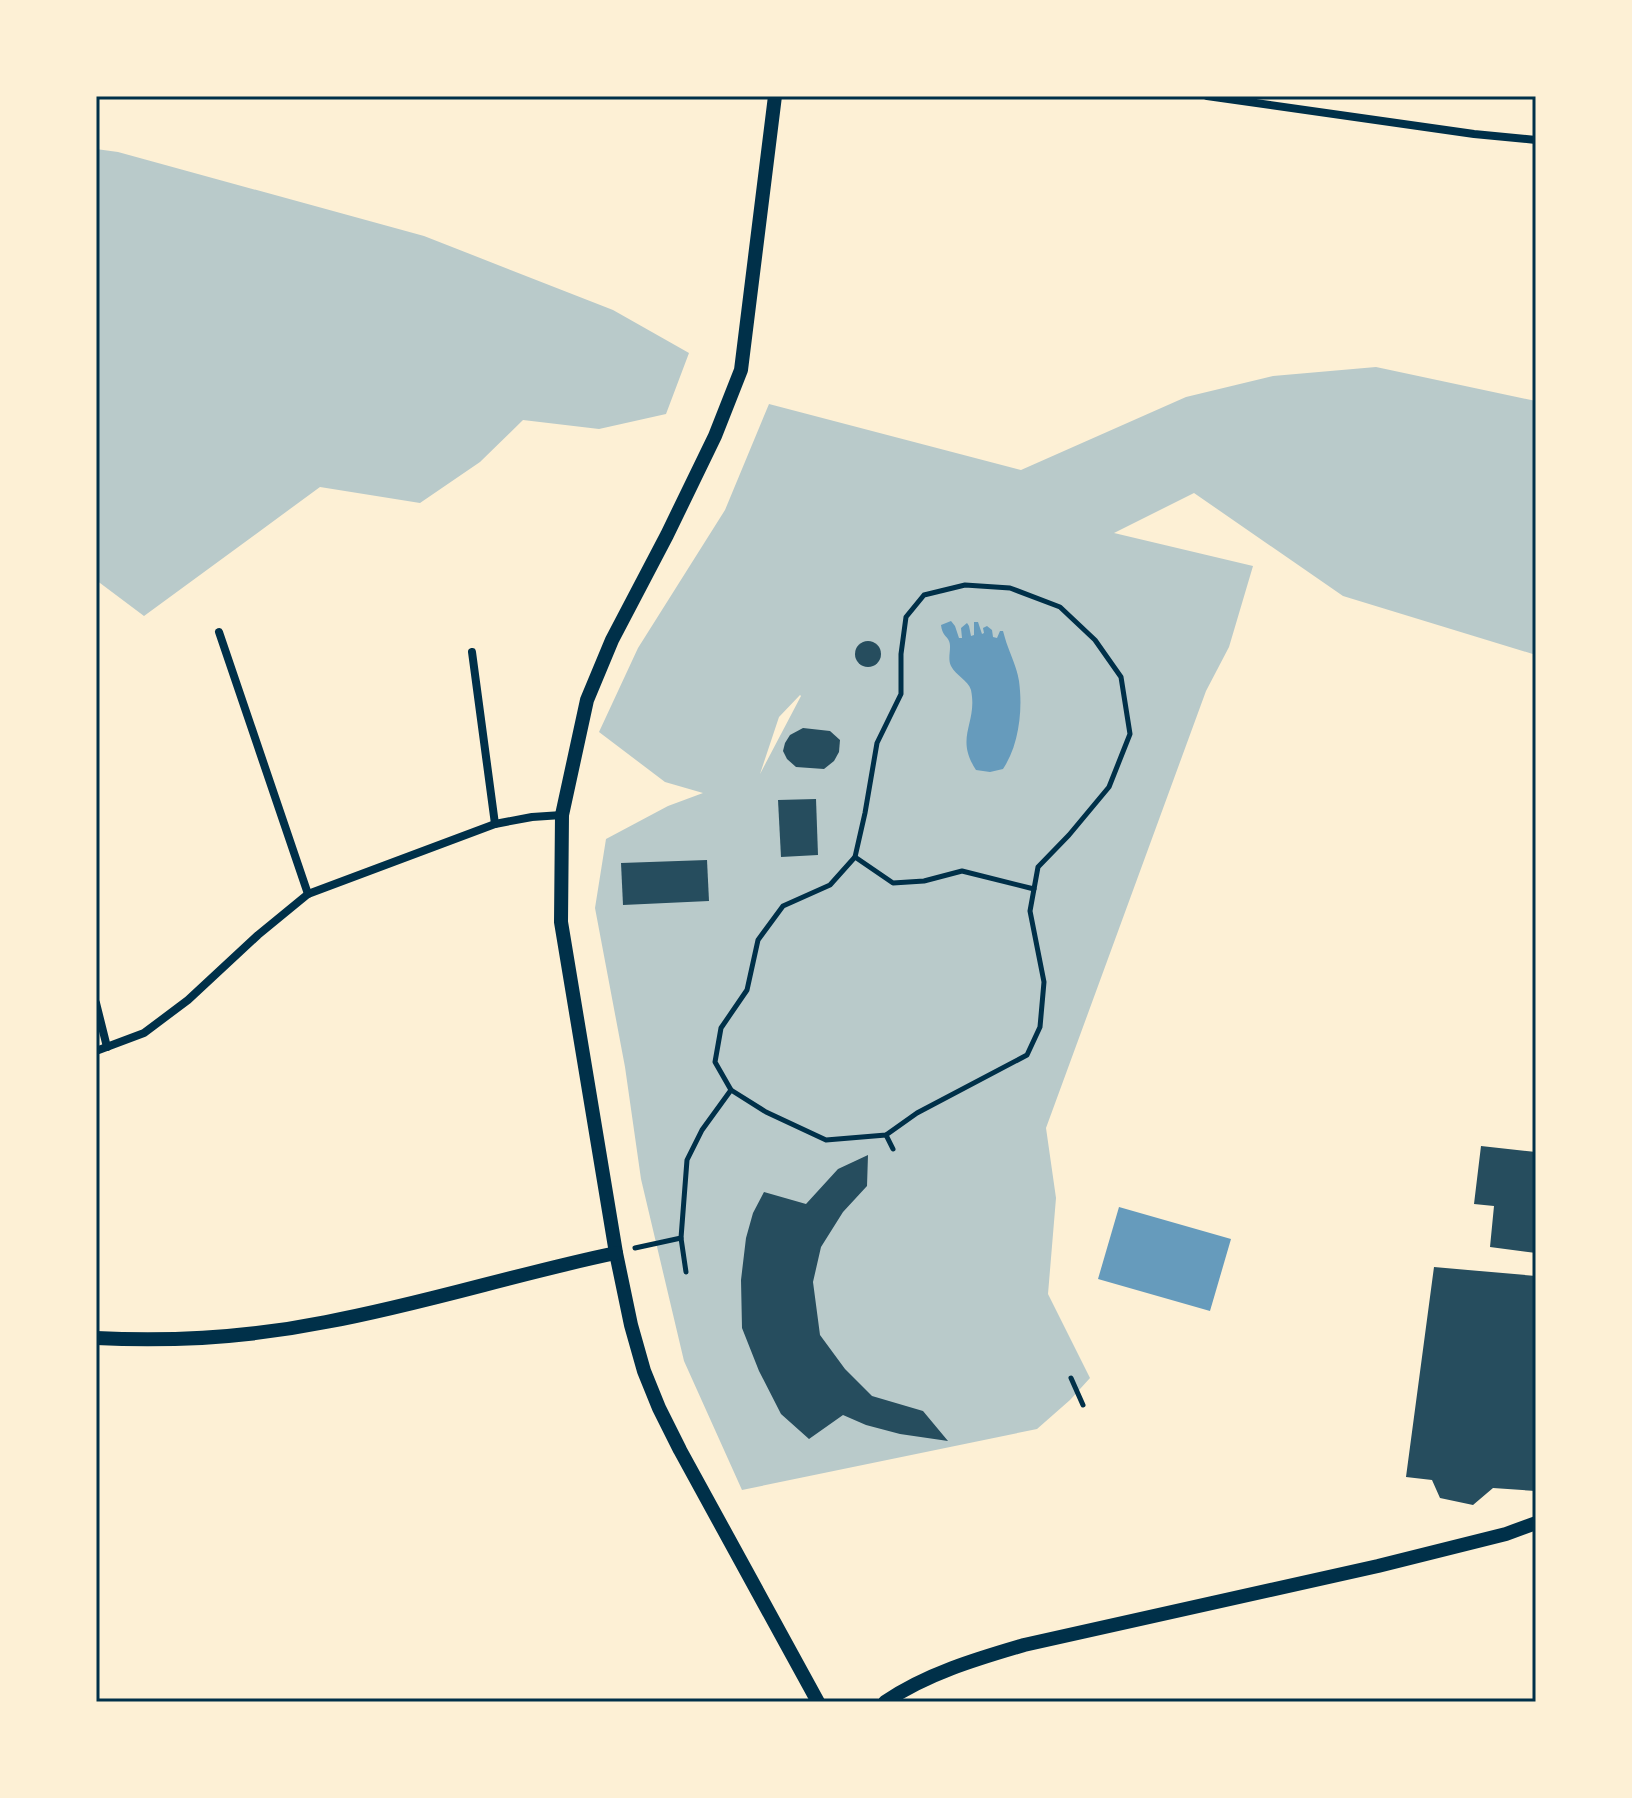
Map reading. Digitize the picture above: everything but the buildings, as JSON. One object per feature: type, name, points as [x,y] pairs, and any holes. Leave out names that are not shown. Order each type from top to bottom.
[{"type":"street","points":[[775,96],[741,370],[715,436],[612,640],[587,700],[562,815],[561,922],[616,1253],[644,1371],[680,1450],[818,1702]]},
{"type":"street","points":[[1207,96],[1536,140]]},
{"type":"street","points":[[219,632],[308,894]]},
{"type":"street","points":[[472,652],[495,824]]},
{"type":"street","points":[[96,1051],[144,1033],[188,1000],[308,894],[495,824],[562,815]]},
{"type":"street","points":[[96,1003],[107,1047]]},
{"type":"street","points":[[97,1339],[254,1333],[325,1323],[560,1264],[616,1253]]},
{"type":"street","points":[[885,1702],[939,1674],[1024,1645],[1378,1566],[1506,1534],[1536,1523]]},
{"type":"path","points":[[965,585],[1010,588],[1060,607],[1095,640],[1121,677],[1130,734],[1109,787],[1038,867],[1034,889],[1030,911],[1044,982],[1040,1027],[1027,1055],[917,1113],[886,1135],[826,1140],[766,1112],[731,1090],[715,1062],[721,1028],[747,990],[758,940],[783,906],[830,885],[855,857],[877,743],[901,694],[901,654],[906,617],[924,595],[965,585]]},
{"type":"path","points":[[855,857],[893,883],[924,881],[962,871],[1034,889]]},
{"type":"path","points":[[686,1272],[681,1238],[687,1160],[702,1130],[731,1090]]},
{"type":"path","points":[[886,1135],[893,1149]]},
{"type":"path","points":[[616,1253],[681,1238]]},
{"type":"path","points":[[1071,1378],[1083,1405]]},
{"type":"shaded area","points":[[96,149],[118,152],[424,236],[613,310],[689,353],[666,414],[599,429],[523,420],[480,462],[420,503],[320,487],[144,616],[96,580]]},
{"type":"shaded area","points":[[1376,367],[1536,401],[1536,655],[1343,596],[1194,493],[1114,533],[1253,566],[1229,647],[1206,691],[1046,1128],[1056,1198],[1048,1294],[1090,1378],[1037,1429],[742,1490],[684,1361],[641,1179],[625,1067],[595,908],[606,839],[668,806],[703,793],[665,782],[599,732],[638,648],[725,510],[769,404],[1021,470],[1186,397],[1273,376]],"holes":[[[801,696],[760,774],[779,717]]]},
{"type":"water","points":[[951,621],[959,638],[962,638],[961,628],[967,623],[971,636],[974,635],[974,622],[978,622],[982,634],[987,626],[992,630],[993,637],[997,638],[1003,631],[1018,676],[1020,704],[1016,738],[1003,769],[990,772],[976,770],[970,758],[967,739],[972,712],[971,690],[950,663],[950,644],[941,625]]},
{"type":"water","points":[[1119,1207],[1231,1239],[1210,1311],[1098,1279]]}]
